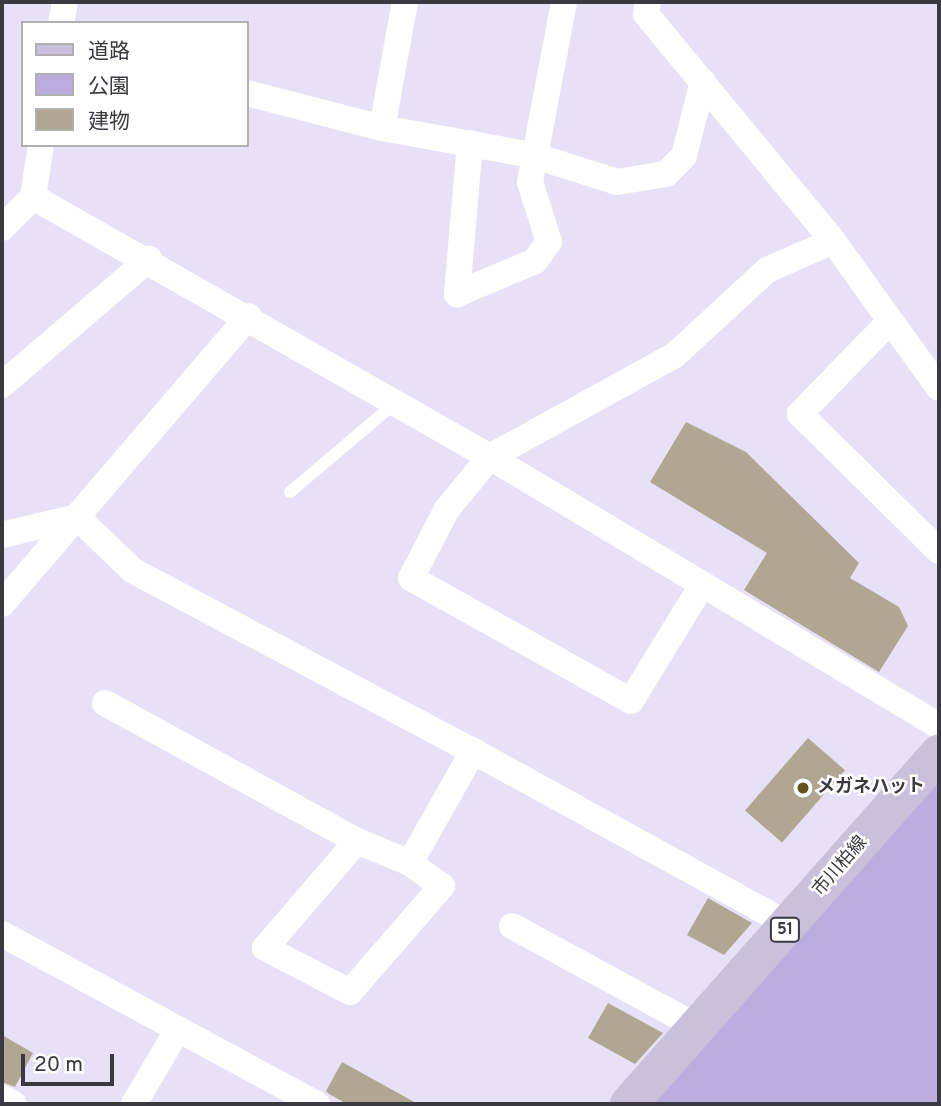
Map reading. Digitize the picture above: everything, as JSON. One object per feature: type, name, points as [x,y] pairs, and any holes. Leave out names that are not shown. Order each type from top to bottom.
[{"type":"main road","name":"市川柏線","points":[[629,1104],[939,754]]},
{"type":"street","points":[[61,21],[65,2]]},
{"type":"street","points":[[382,128],[405,2]]},
{"type":"street","points":[[470,144],[457,294],[535,261],[549,242],[530,182],[532,155],[564,2]]},
{"type":"street","points":[[648,2],[646,14],[704,81],[833,241],[939,388]]},
{"type":"street","points":[[248,93],[382,128],[532,155],[617,182],[666,174],[684,156],[704,81]]},
{"type":"street","points":[[40,147],[13,211],[149,259],[394,404],[490,457],[939,726]]},
{"type":"street","points":[[702,585],[631,701],[411,578],[447,509],[490,457],[675,355],[767,270],[833,241]]},
{"type":"street","points":[[2,385],[149,259]]},
{"type":"street","points":[[2,604],[249,317]]},
{"type":"street","points":[[889,322],[800,414],[939,551]]},
{"type":"street","points":[[2,535],[77,517]]},
{"type":"street","points":[[77,517],[132,570],[473,751],[789,925]]},
{"type":"street","points":[[105,703],[357,841],[410,863],[442,886],[350,992],[265,948],[357,841]]},
{"type":"street","points":[[410,863],[473,751]]},
{"type":"street","points":[[512,926],[697,1027]]},
{"type":"street","points":[[2,934],[317,1104]]},
{"type":"street","points":[[134,1104],[178,1029]]},
{"type":"street","points":[[2,1098],[14,1104]]},
{"type":"lane","points":[[289,492],[394,404]]},
{"type":"green space","points":[[939,777],[939,1104],[651,1104]]},
{"type":"building","points":[[686,422],[746,452],[859,563],[850,578],[899,607],[908,626],[879,672],[744,590],[767,553],[650,482]]},
{"type":"building","points":[[808,738],[845,770],[782,843],[745,810]]},
{"type":"building","points":[[708,898],[752,923],[724,955],[687,935]]},
{"type":"building","points":[[608,1003],[663,1033],[635,1064],[588,1038]]},
{"type":"building","points":[[2,1035],[33,1053],[15,1087],[2,1082]]},
{"type":"building","points":[[342,1062],[418,1104],[347,1104],[326,1091]]},
{"type":"place","name":"メガネハット","points":[[803,788]]}]
